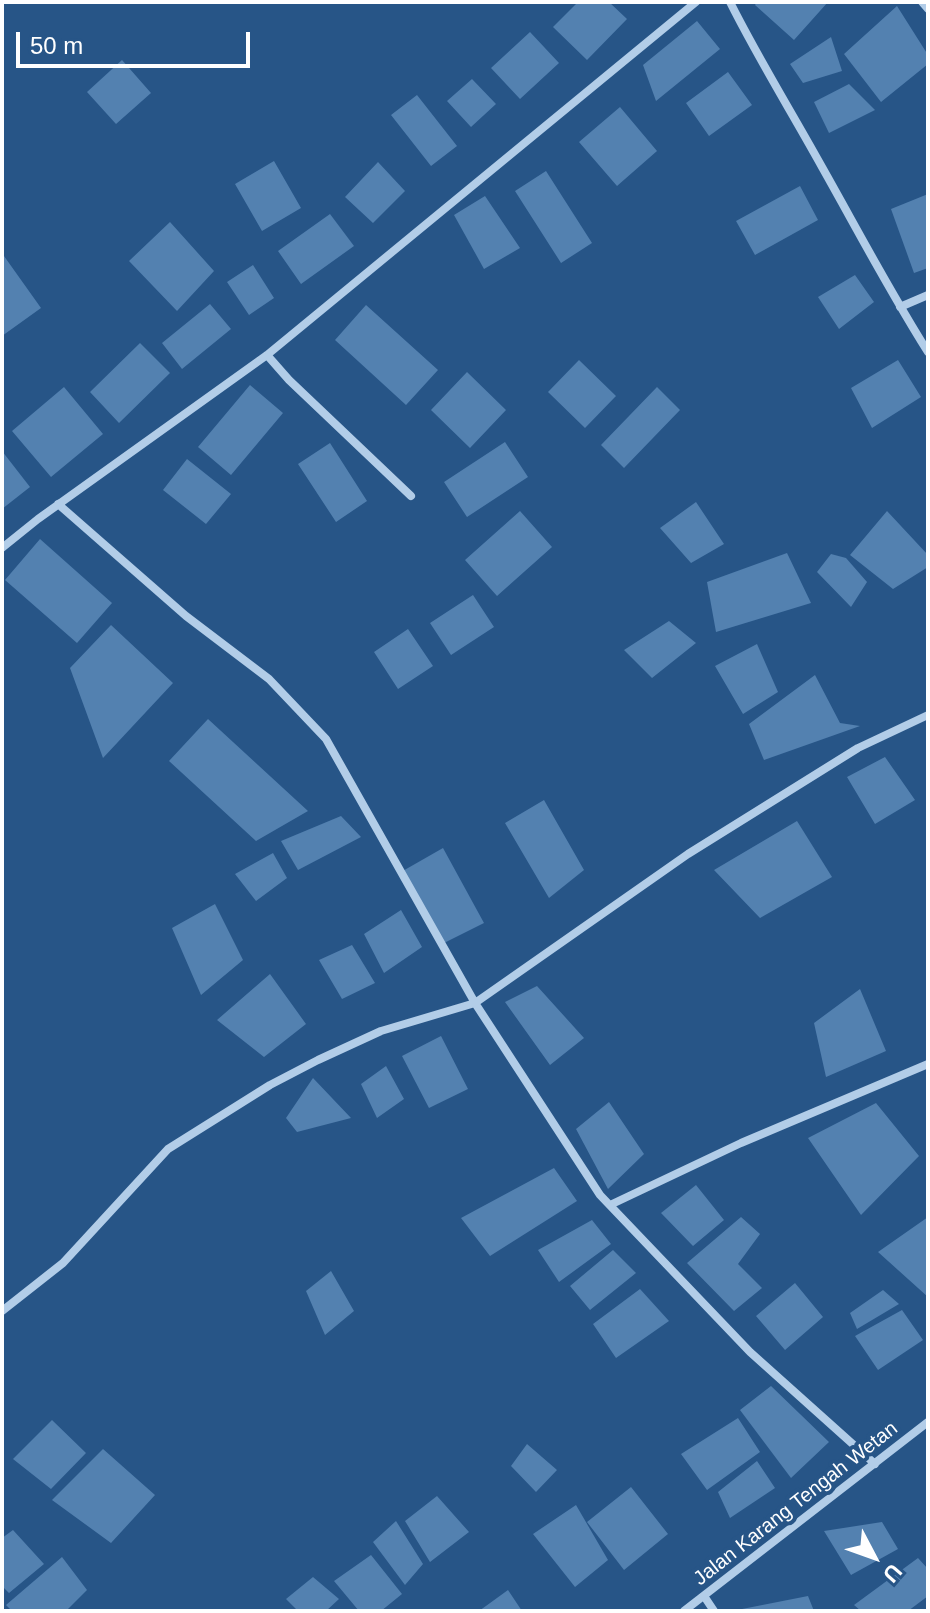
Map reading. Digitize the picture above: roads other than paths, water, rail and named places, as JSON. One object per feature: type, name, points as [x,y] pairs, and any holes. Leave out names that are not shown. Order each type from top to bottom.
[{"type":"street","points":[[2,548],[58,504],[267,355],[696,2]]},
{"type":"street","points":[[730,2],[759,61],[928,352]]},
{"type":"street","points":[[922,2],[928,9]]},
{"type":"street","points":[[900,307],[928,295]]},
{"type":"street","points":[[267,355],[289,380],[411,496]]},
{"type":"street","points":[[58,504],[186,616],[269,679],[326,739],[475,1003],[600,1195],[750,1352],[875,1464]]},
{"type":"street","points":[[2,1311],[63,1263],[168,1149],[270,1085],[318,1060],[381,1031],[475,1003],[688,854],[858,748],[928,715]]},
{"type":"street","points":[[610,1205],[741,1143],[928,1064]]},
{"type":"street","name":"Jalan Karang Tengah Wetan","points":[[684,1611],[928,1422]]},
{"type":"street","points":[[704,1596],[714,1611]]}]
